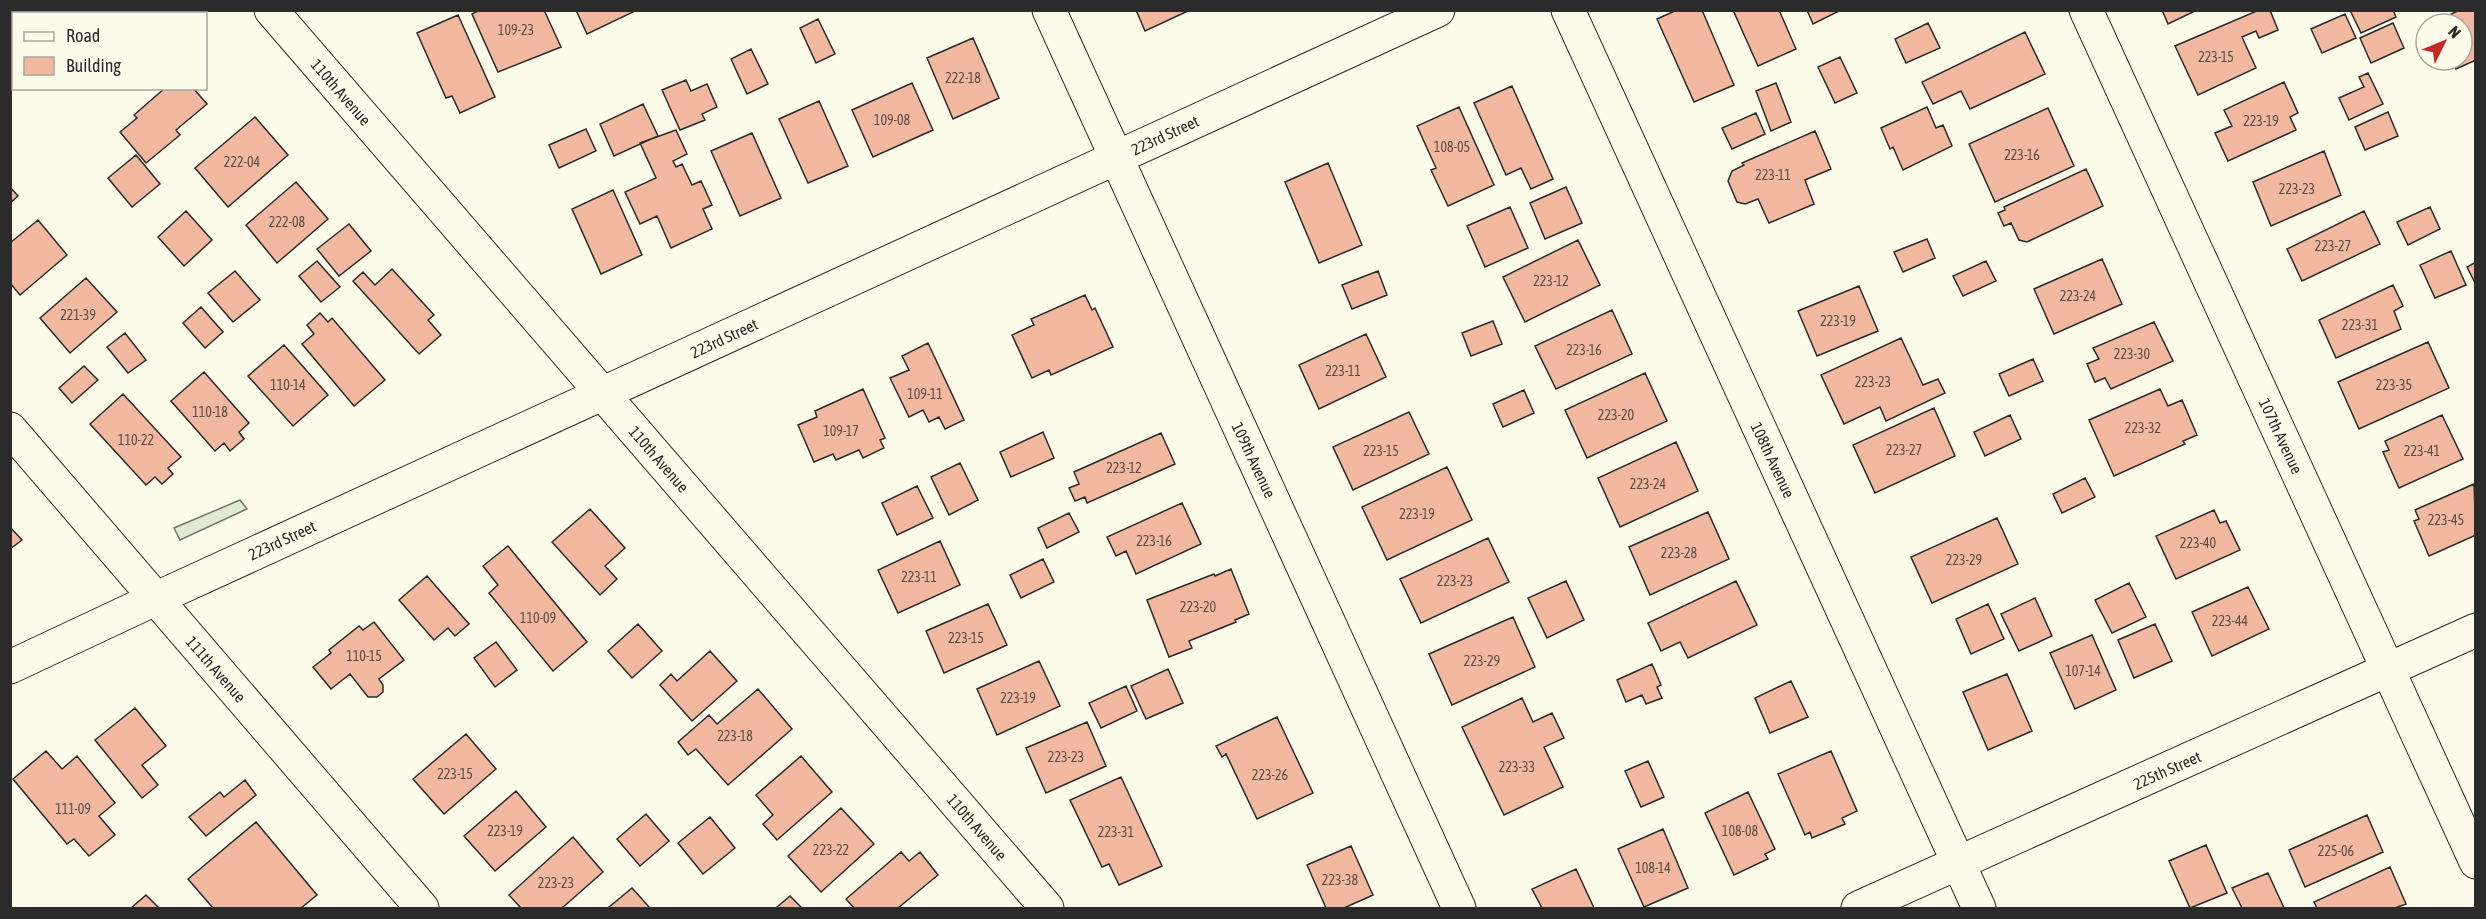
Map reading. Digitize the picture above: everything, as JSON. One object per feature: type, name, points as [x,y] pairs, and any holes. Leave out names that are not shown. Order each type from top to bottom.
[{"type":"street","name":"110th Avenue","points":[[271,10],[1047,909]]},
{"type":"street","name":"109th Avenue","points":[[1049,10],[1459,909]]},
{"type":"street","name":"223rd Street","points":[[10,667],[155,598],[1438,10]]},
{"type":"street","name":"108th Avenue","points":[[1568,10],[1979,909]]},
{"type":"street","name":"107th Avenue","points":[[2086,10],[2475,862]]},
{"type":"street","name":"111th Avenue","points":[[10,429],[422,909]]},
{"type":"street","name":"225th Street","points":[[1858,909],[2475,630]]},
{"type":"green space","points":[[240,500],[247,509],[180,540],[174,528]]},
{"type":"building","points":[[480,10],[544,10],[561,47],[498,72],[472,14]]},
{"type":"building","points":[[576,10],[632,10],[633,12],[587,34]]},
{"type":"building","points":[[1136,10],[1190,10],[1145,31]]},
{"type":"building","points":[[1677,10],[1702,10],[1734,85],[1694,102],[1657,19]]},
{"type":"building","points":[[1733,10],[1779,10],[1796,49],[1758,66]]},
{"type":"building","points":[[1807,10],[1841,10],[1813,24]]},
{"type":"building","points":[[2162,10],[2197,10],[2168,24]]},
{"type":"building","points":[[2259,10],[2270,10],[2278,30],[2259,38],[2256,31],[2242,37],[2256,68],[2198,95],[2175,46]]},
{"type":"building","points":[[2350,10],[2393,10],[2396,17],[2361,33]]},
{"type":"building","points":[[2476,10],[2476,60],[2474,61],[2474,12],[2456,12]]},
{"type":"building","points":[[2345,14],[2356,38],[2322,53],[2311,29]]},
{"type":"building","points":[[458,15],[495,97],[460,113],[452,96],[446,98],[417,33]]},
{"type":"building","points":[[12,18],[12,58],[10,57],[10,20]]},
{"type":"building","points":[[818,19],[835,54],[816,63],[800,28]]},
{"type":"building","points":[[1928,23],[1940,48],[1906,63],[1895,39]]},
{"type":"building","points":[[2393,23],[2404,48],[2371,63],[2360,38]]},
{"type":"building","points":[[2025,32],[2045,74],[1970,109],[1961,91],[1933,104],[1922,82]]},
{"type":"building","points":[[973,38],[999,98],[953,119],[927,58]]},
{"type":"building","points":[[751,49],[768,84],[747,94],[731,59]]},
{"type":"building","points":[[1840,57],[1857,93],[1835,103],[1818,67]]},
{"type":"building","points":[[2368,73],[2383,104],[2349,120],[2339,98],[2364,87],[2359,77]]},
{"type":"building","points":[[686,80],[691,91],[707,84],[717,107],[702,114],[705,120],[680,130],[662,90]]},
{"type":"building","points":[[2284,82],[2298,113],[2290,117],[2296,130],[2228,161],[2215,133],[2232,126],[2224,110]]},
{"type":"building","points":[[912,83],[933,130],[873,157],[852,110]]},
{"type":"building","points":[[1776,83],[1791,122],[1771,131],[1756,91]]},
{"type":"building","points":[[1512,86],[1553,179],[1531,189],[1521,168],[1506,175],[1474,103]]},
{"type":"building","points":[[163,90],[195,90],[207,104],[176,130],[180,135],[146,163],[120,132],[137,118],[134,115]]},
{"type":"building","points":[[819,101],[848,166],[808,183],[779,119]]},
{"type":"building","points":[[643,104],[658,136],[614,156],[600,124]]},
{"type":"building","points":[[1459,107],[1494,185],[1448,206],[1431,170],[1436,168],[1417,126]]},
{"type":"building","points":[[1927,107],[1936,128],[1943,125],[1952,146],[1903,170],[1893,147],[1890,149],[1881,128]]},
{"type":"building","points":[[2048,108],[2074,166],[1995,202],[1969,144]]},
{"type":"building","points":[[2388,112],[2398,136],[2365,150],[2355,127]]},
{"type":"building","points":[[1756,113],[1765,134],[1732,149],[1722,128]]},
{"type":"building","points":[[255,117],[288,155],[228,207],[195,168]]},
{"type":"building","points":[[586,129],[596,151],[559,168],[549,145]]},
{"type":"building","points":[[676,130],[687,154],[673,161],[676,167],[682,164],[692,185],[701,181],[712,205],[703,209],[712,229],[671,248],[657,216],[640,224],[625,192],[656,178],[640,143]]},
{"type":"building","points":[[1815,131],[1831,169],[1805,180],[1814,204],[1769,223],[1758,199],[1745,204],[1737,202],[1728,181],[1732,171],[1744,165],[1742,163]]},
{"type":"building","points":[[752,133],[781,198],[740,216],[711,151]]},
{"type":"building","points":[[2324,151],[2341,195],[2271,226],[2253,182]]},
{"type":"building","points":[[136,155],[160,184],[132,207],[108,178]]},
{"type":"building","points":[[1328,163],[1362,245],[1319,263],[1285,182]]},
{"type":"building","points":[[2086,169],[2103,206],[2027,242],[2019,240],[2011,223],[2004,226],[1998,213],[2005,210],[2004,207]]},
{"type":"building","points":[[296,182],[328,219],[277,263],[246,225]]},
{"type":"building","points":[[10,187],[18,196],[10,203]]},
{"type":"building","points":[[1566,187],[1582,223],[1545,239],[1530,203]]},
{"type":"building","points":[[613,190],[642,255],[601,274],[572,209]]},
{"type":"building","points":[[1510,207],[1528,248],[1485,267],[1467,226]]},
{"type":"building","points":[[2430,207],[2440,229],[2408,245],[2397,222]]},
{"type":"building","points":[[186,211],[212,240],[184,266],[158,237]]},
{"type":"building","points":[[2364,211],[2380,244],[2302,281],[2287,249]]},
{"type":"building","points":[[38,220],[67,255],[20,295],[10,283],[10,243]]},
{"type":"building","points":[[349,224],[371,251],[339,276],[317,249]]},
{"type":"building","points":[[1927,239],[1935,258],[1903,272],[1894,252]]},
{"type":"building","points":[[1578,240],[1600,285],[1525,322],[1503,277]]},
{"type":"building","points":[[2451,251],[2466,285],[2435,298],[2420,265]]},
{"type":"building","points":[[2102,259],[2122,304],[2054,334],[2034,289]]},
{"type":"building","points":[[317,261],[340,287],[321,302],[299,276]]},
{"type":"building","points":[[1986,261],[1996,281],[1963,296],[1953,276]]},
{"type":"building","points":[[2476,262],[2476,285],[2467,267]]},
{"type":"building","points":[[392,269],[434,315],[428,320],[441,335],[419,354],[353,281],[363,272],[375,285]]},
{"type":"building","points":[[235,271],[260,300],[233,322],[208,293]]},
{"type":"building","points":[[1378,271],[1387,295],[1352,309],[1342,285]]},
{"type":"building","points":[[86,278],[117,312],[70,353],[40,318]]},
{"type":"building","points":[[2393,285],[2403,306],[2394,311],[2401,329],[2336,358],[2319,320]]},
{"type":"building","points":[[1859,286],[1878,331],[1817,356],[1798,311]]},
{"type":"building","points":[[1085,295],[1092,310],[1095,308],[1113,347],[1051,375],[1049,370],[1032,378],[1012,335],[1034,325],[1031,319]]},
{"type":"building","points":[[201,307],[223,332],[205,348],[183,323]]},
{"type":"building","points":[[1612,310],[1632,354],[1556,389],[1535,346]]},
{"type":"building","points":[[320,313],[328,322],[332,318],[385,380],[354,406],[302,344],[314,334],[307,325]]},
{"type":"building","points":[[1493,321],[1502,344],[1471,356],[1462,333]]},
{"type":"building","points":[[2154,322],[2173,361],[2111,389],[2105,378],[2095,382],[2087,364],[2099,359],[2093,348]]},
{"type":"building","points":[[125,333],[146,360],[128,373],[107,347]]},
{"type":"building","points":[[1366,334],[1386,377],[1319,409],[1299,365]]},
{"type":"building","points":[[1901,338],[1923,385],[1938,379],[1945,393],[1886,421],[1880,407],[1844,424],[1821,375]]},
{"type":"building","points":[[2428,342],[2449,388],[2359,429],[2338,382]]},
{"type":"building","points":[[928,343],[964,420],[945,429],[939,417],[929,422],[923,410],[909,417],[890,378],[909,370],[902,356]]},
{"type":"building","points":[[284,345],[328,395],[293,426],[248,376]]},
{"type":"building","points":[[2033,359],[2043,381],[2009,396],[1999,374]]},
{"type":"building","points":[[84,366],[98,380],[72,403],[59,388]]},
{"type":"building","points":[[204,372],[249,423],[239,432],[244,439],[230,451],[224,443],[215,451],[171,401]]},
{"type":"building","points":[[1645,373],[1667,421],[1587,458],[1565,410]]},
{"type":"building","points":[[863,389],[885,438],[880,440],[884,448],[863,458],[859,450],[836,460],[833,454],[814,462],[798,425],[817,417],[815,411]]},
{"type":"building","points":[[2160,389],[2168,406],[2182,400],[2197,435],[2183,441],[2185,444],[2114,476],[2089,420]]},
{"type":"building","points":[[1524,390],[1534,413],[1503,427],[1493,404]]},
{"type":"building","points":[[123,394],[181,457],[168,468],[173,474],[162,484],[155,477],[146,485],[90,424]]},
{"type":"building","points":[[1934,408],[1955,456],[1875,493],[1853,445]]},
{"type":"building","points":[[1409,412],[1429,454],[1353,490],[1333,447]]},
{"type":"building","points":[[2010,415],[2021,439],[1985,456],[1974,432]]},
{"type":"building","points":[[2442,415],[2463,459],[2399,488],[2383,452],[2389,450],[2385,441]]},
{"type":"building","points":[[1043,432],[1054,458],[1011,477],[1000,452]]},
{"type":"building","points":[[1161,433],[1175,464],[1087,503],[1085,497],[1075,501],[1069,488],[1079,484],[1074,472]]},
{"type":"building","points":[[1676,442],[1698,491],[1620,527],[1598,478]]},
{"type":"building","points":[[960,463],[978,500],[949,515],[931,477]]},
{"type":"building","points":[[1447,467],[1472,520],[1387,560],[1362,507]]},
{"type":"building","points":[[2085,478],[2095,497],[2062,513],[2053,494]]},
{"type":"building","points":[[2474,484],[2476,535],[2429,556],[2414,521],[2419,519],[2415,510]]},
{"type":"building","points":[[917,486],[933,518],[897,535],[882,503]]},
{"type":"building","points":[[1182,503],[1201,544],[1136,574],[1126,551],[1116,556],[1107,537]]},
{"type":"building","points":[[590,509],[625,548],[605,566],[617,579],[600,595],[552,542]]},
{"type":"building","points":[[2214,510],[2220,523],[2226,521],[2240,550],[2176,579],[2156,536]]},
{"type":"building","points":[[1708,512],[1729,559],[1650,595],[1629,547]]},
{"type":"building","points":[[1069,513],[1079,532],[1047,548],[1038,528]]},
{"type":"building","points":[[1997,518],[2018,564],[1932,603],[1911,557]]},
{"type":"building","points":[[10,527],[22,540],[10,549]]},
{"type":"building","points":[[1488,538],[1509,582],[1421,623],[1400,579]]},
{"type":"building","points":[[940,541],[960,585],[898,613],[878,570]]},
{"type":"building","points":[[508,546],[587,642],[553,671],[489,593],[498,585],[483,566]]},
{"type":"building","points":[[1043,559],[1054,582],[1021,598],[1010,575]]},
{"type":"building","points":[[1231,569],[1249,614],[1235,620],[1236,622],[1189,641],[1192,648],[1169,657],[1147,600]]},
{"type":"building","points":[[427,576],[469,624],[455,636],[448,628],[434,640],[399,600]]},
{"type":"building","points":[[1566,581],[1584,620],[1547,638],[1528,598]]},
{"type":"building","points":[[1736,581],[1757,625],[1688,658],[1680,642],[1661,651],[1648,623]]},
{"type":"building","points":[[2129,583],[2146,617],[2112,633],[2095,600]]},
{"type":"building","points":[[2248,587],[2269,629],[2212,656],[2192,612]]},
{"type":"building","points":[[2035,598],[2052,636],[2019,651],[2001,614]]},
{"type":"building","points":[[988,604],[1007,645],[944,673],[926,631]]},
{"type":"building","points":[[1988,604],[2004,639],[1971,654],[1956,619]]},
{"type":"building","points":[[1513,617],[1535,667],[1452,705],[1429,654]]},
{"type":"building","points":[[374,622],[404,660],[379,679],[383,685],[383,692],[377,697],[368,697],[350,674],[331,689],[313,667],[331,653],[329,650],[359,626],[363,630]]},
{"type":"building","points":[[638,624],[662,651],[632,678],[608,651]]},
{"type":"building","points":[[2155,624],[2172,661],[2134,678],[2118,640]]},
{"type":"building","points":[[2092,635],[2116,690],[2075,709],[2050,653]]},
{"type":"building","points":[[496,642],[517,670],[495,687],[474,658]]},
{"type":"building","points":[[710,651],[737,681],[692,721],[660,685],[671,674],[677,681]]},
{"type":"building","points":[[1039,661],[1060,706],[997,735],[977,689]]},
{"type":"building","points":[[1652,664],[1661,685],[1657,687],[1662,698],[1646,704],[1642,695],[1626,702],[1617,680]]},
{"type":"building","points":[[1168,669],[1183,703],[1146,719],[1131,686]]},
{"type":"building","points":[[2007,674],[2032,731],[1988,750],[1963,692]]},
{"type":"building","points":[[1791,681],[1808,717],[1770,733],[1755,698]]},
{"type":"building","points":[[1126,686],[1137,711],[1101,728],[1089,703]]},
{"type":"building","points":[[758,689],[792,729],[728,785],[696,749],[688,755],[678,742],[709,715],[717,724]]},
{"type":"building","points":[[1522,698],[1533,722],[1552,713],[1564,738],[1544,747],[1563,787],[1504,815],[1462,727]]},
{"type":"building","points":[[135,708],[166,746],[142,765],[158,785],[142,798],[95,740]]},
{"type":"building","points":[[1277,717],[1313,793],[1257,819],[1226,754],[1222,757],[1216,746]]},
{"type":"building","points":[[1087,722],[1106,766],[1046,793],[1026,748]]},
{"type":"building","points":[[466,734],[496,769],[444,814],[413,779]]},
{"type":"building","points":[[46,751],[62,769],[77,756],[115,803],[99,816],[115,835],[89,856],[74,839],[67,844],[13,779]]},
{"type":"building","points":[[1831,751],[1857,811],[1842,818],[1845,824],[1812,838],[1810,832],[1805,835],[1778,774]]},
{"type":"building","points":[[801,756],[832,792],[777,840],[763,824],[773,815],[756,795]]},
{"type":"building","points":[[1648,761],[1664,797],[1641,807],[1625,771]]},
{"type":"building","points":[[1121,777],[1162,866],[1119,885],[1109,864],[1102,867],[1070,800]]},
{"type":"building","points":[[245,780],[256,795],[206,836],[189,817],[220,792],[224,797]]},
{"type":"building","points":[[516,791],[546,827],[495,871],[464,836]]},
{"type":"building","points":[[1748,792],[1775,849],[1765,854],[1768,859],[1734,875],[1705,813]]},
{"type":"building","points":[[841,808],[874,844],[821,892],[788,856]]},
{"type":"building","points":[[646,814],[669,841],[640,866],[617,839]]},
{"type":"building","points":[[2367,815],[2383,852],[2305,887],[2289,850]]},
{"type":"building","points":[[710,817],[735,848],[703,874],[678,843]]},
{"type":"building","points":[[256,822],[317,895],[301,908],[213,908],[188,879]]},
{"type":"building","points":[[1663,829],[1688,888],[1644,907],[1618,849]]},
{"type":"building","points":[[573,837],[603,872],[562,908],[521,908],[509,895]]},
{"type":"building","points":[[2206,845],[2227,893],[2190,908],[2169,861]]},
{"type":"building","points":[[1351,846],[1373,895],[1344,908],[1326,908],[1307,865]]},
{"type":"building","points":[[901,852],[909,861],[920,852],[938,875],[898,908],[854,908],[846,899]]},
{"type":"building","points":[[2390,867],[2406,904],[2395,908],[2317,908],[2314,902]]},
{"type":"building","points":[[1576,869],[1594,908],[1542,908],[1532,889]]},
{"type":"building","points":[[2268,873],[2284,908],[2242,908],[2232,888]]},
{"type":"building","points":[[632,888],[650,908],[608,908]]},
{"type":"building","points":[[146,895],[159,908],[131,908]]},
{"type":"building","points":[[790,896],[802,908],[776,908]]}]
